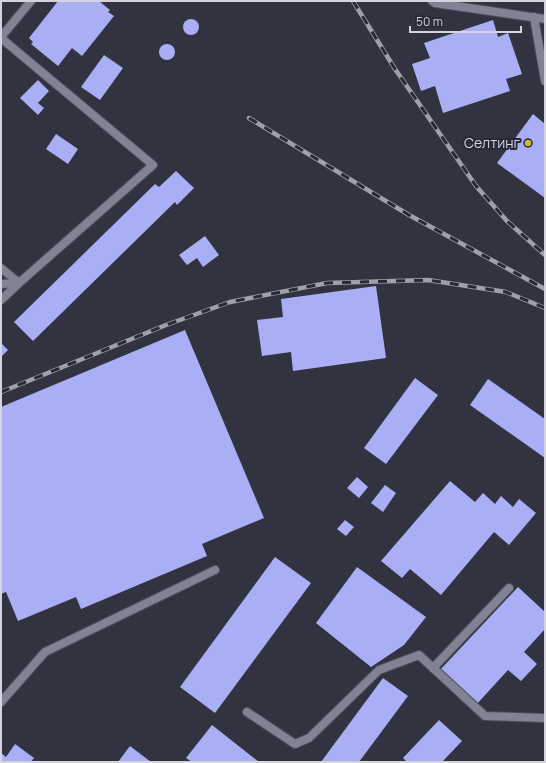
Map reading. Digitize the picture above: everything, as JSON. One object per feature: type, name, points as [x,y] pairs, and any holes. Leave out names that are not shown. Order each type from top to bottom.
[{"type":"lane","points":[[1,300],[18,283],[153,166],[1,38],[31,1]]},
{"type":"lane","points":[[432,1],[435,3],[545,19]]},
{"type":"lane","points":[[534,17],[545,80]]},
{"type":"lane","points":[[1,268],[18,283]]},
{"type":"lane","points":[[1,284],[18,283]]},
{"type":"lane","points":[[1,702],[44,652],[215,570]]},
{"type":"lane","points":[[433,668],[509,588]]},
{"type":"lane","points":[[247,712],[294,744],[309,738],[379,670],[419,655],[485,716],[545,718]]},
{"type":"building","points":[[58,1],[99,1],[110,10],[108,12],[114,16],[82,56],[72,48],[58,66],[31,44],[33,42],[29,38]]},
{"type":"building","points":[[191,19],[198,24],[199,27],[194,34],[191,35],[184,30],[183,27],[188,20]]},
{"type":"building","points":[[493,20],[498,37],[508,33],[522,74],[506,79],[510,91],[443,113],[435,86],[421,91],[412,64],[430,58],[424,43]]},
{"type":"building","points":[[167,44],[173,46],[175,52],[173,58],[167,60],[161,58],[159,52],[161,46]]},
{"type":"building","points":[[104,55],[123,68],[100,100],[81,87]]},
{"type":"building","points":[[38,80],[49,91],[38,103],[44,108],[38,115],[20,98]]},
{"type":"building","name":"Селтинг","points":[[533,114],[545,124],[545,198],[497,163]]},
{"type":"building","points":[[56,134],[78,149],[68,164],[46,149]]},
{"type":"building","points":[[176,171],[194,188],[177,205],[175,202],[33,341],[14,322],[155,184],[159,187]]},
{"type":"building","points":[[205,236],[219,255],[203,267],[197,258],[187,265],[179,255]]},
{"type":"building","points":[[376,286],[386,358],[293,371],[291,352],[262,356],[257,320],[283,317],[281,299]]},
{"type":"building","points":[[185,330],[264,518],[202,544],[207,556],[81,609],[76,597],[18,621],[6,592],[1,594],[1,407]]},
{"type":"building","points":[[1,343],[8,350],[1,357]]},
{"type":"building","points":[[415,378],[438,395],[386,464],[364,448]]},
{"type":"building","points":[[488,379],[545,419],[545,458],[470,405]]},
{"type":"building","points":[[357,477],[368,487],[359,498],[347,488]]},
{"type":"building","points":[[450,481],[475,502],[483,493],[495,504],[501,496],[513,507],[519,499],[536,513],[509,545],[494,532],[441,595],[410,569],[402,578],[381,561]]},
{"type":"building","points":[[385,485],[396,493],[383,512],[371,503]]},
{"type":"building","points":[[345,520],[354,527],[346,536],[337,529]]},
{"type":"building","points":[[275,557],[311,583],[215,713],[180,687]]},
{"type":"building","points":[[357,567],[426,617],[404,645],[371,667],[316,623]]},
{"type":"building","points":[[518,587],[545,612],[545,629],[524,652],[537,664],[521,681],[508,670],[476,705],[439,671]]},
{"type":"building","points":[[383,678],[408,696],[359,762],[321,762]]},
{"type":"building","points":[[439,720],[462,741],[442,762],[407,762],[403,758]]},
{"type":"building","points":[[212,725],[259,762],[192,762],[186,758]]},
{"type":"building","points":[[15,744],[34,758],[31,762],[1,762],[1,753],[6,757]]},
{"type":"building","points":[[130,746],[151,762],[118,762]]},
{"type":"railway","points":[[353,1],[395,69],[476,186],[507,221],[545,255]]},
{"type":"railway","points":[[249,118],[409,215],[545,289]]},
{"type":"railway","points":[[1,392],[166,325],[230,302],[327,283],[428,280],[506,292],[545,308]]},
{"type":"place","name":"Селтинг","points":[[528,143]]}]
